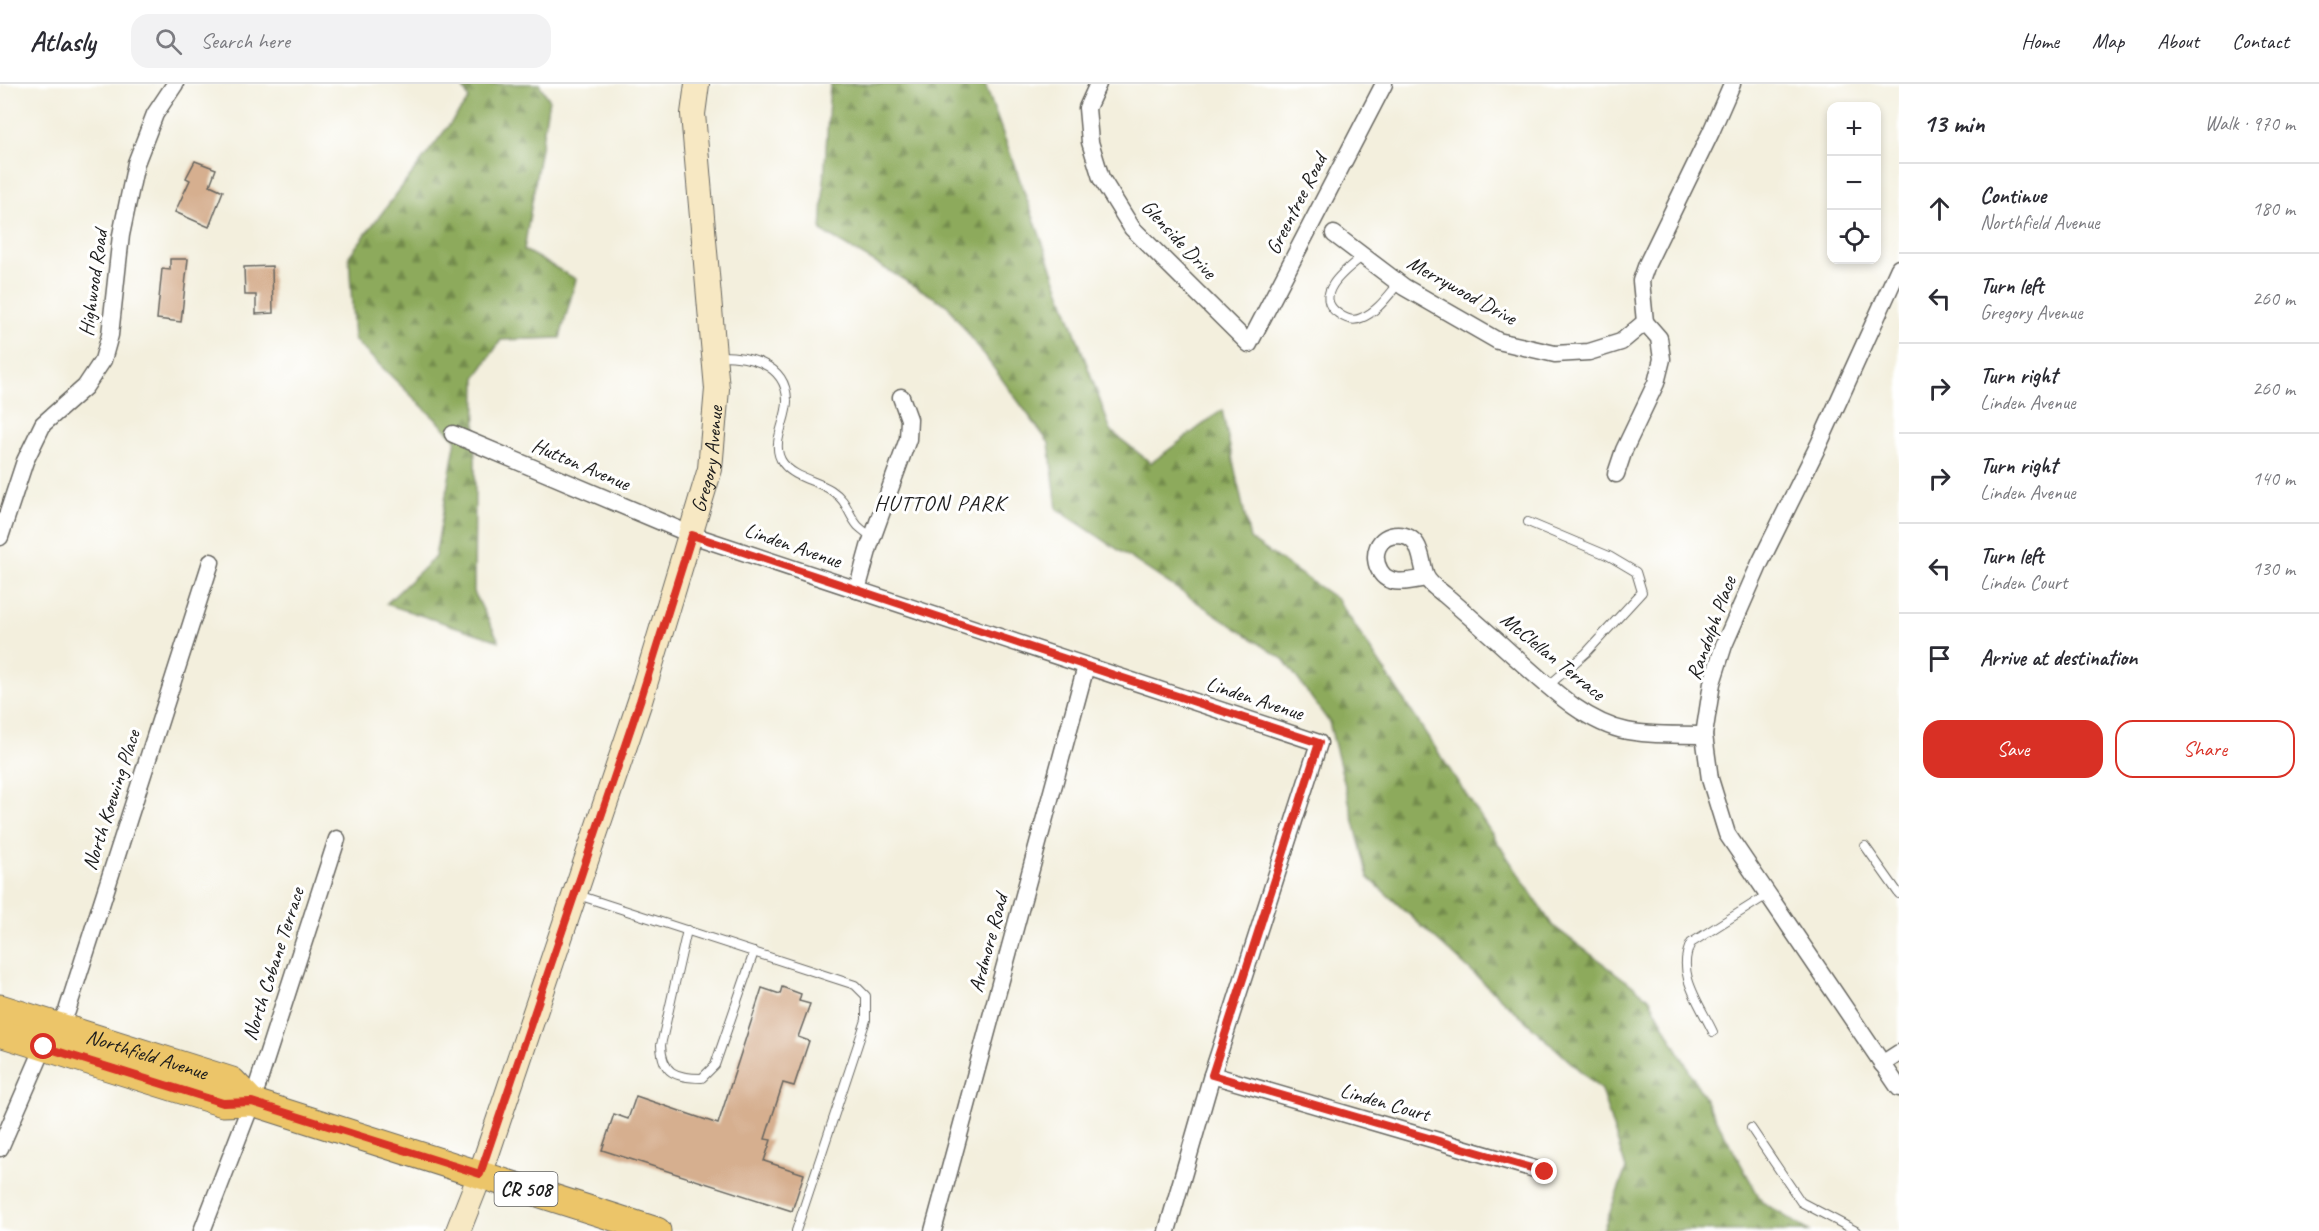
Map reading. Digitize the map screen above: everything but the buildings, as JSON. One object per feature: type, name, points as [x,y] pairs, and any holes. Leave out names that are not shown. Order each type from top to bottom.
[{"type":"main road","name":"Gregory Avenue","points":[[458,1231],[480,1174],[640,701],[692,535],[710,469],[717,389],[693,114],[697,84]]},
{"type":"main road","name":"Northfield Avenue","points":[[0,1008],[50,1037]]},
{"type":"main road","name":"Northfield Avenue","points":[[0,1033],[50,1037],[232,1082],[252,1102],[657,1231]]},
{"type":"street","name":"Highwood Road","points":[[0,537],[25,461],[43,424],[85,387],[103,360],[110,335],[121,235],[136,163],[155,114],[175,84]]},
{"type":"street","name":"Glenside Drive","points":[[1098,84],[1087,108],[1090,142],[1101,178],[1132,228],[1249,344]]},
{"type":"street","name":"Greentree Road","points":[[1249,344],[1384,84]]},
{"type":"street","points":[[1616,474],[1624,450],[1656,383],[1662,359],[1659,338],[1645,322],[1641,280],[1732,84]]},
{"type":"street","name":"Merrywood Drive","points":[[1334,234],[1399,283],[1498,341],[1555,354],[1589,352],[1621,342],[1645,322]]},
{"type":"street","name":"Randolph Place","points":[[1899,268],[1819,444],[1760,563],[1724,645],[1712,683],[1704,735],[1710,778],[1727,834],[1899,1088]]},
{"type":"street","points":[[857,590],[872,537],[908,439],[909,419],[901,397]]},
{"type":"street","name":"Hutton Avenue","points":[[453,434],[692,535]]},
{"type":"street","name":"Linden Avenue","points":[[692,535],[1319,743],[1212,1075],[1167,1231]]},
{"type":"street","name":"North Koewing Place","points":[[0,1148],[50,1037],[67,1011],[211,562]]},
{"type":"street","name":"McClellan Terrace","points":[[1426,578],[1548,686],[1593,718],[1624,730],[1647,734],[1704,735]]},
{"type":"street","name":"Ardmore Road","points":[[933,1231],[1086,666]]},
{"type":"street","name":"North Cobane Terrace","points":[[202,1231],[252,1102],[337,839]]},
{"type":"street","points":[[1882,1064],[1899,1053]]},
{"type":"street","name":"Linden Court","points":[[1212,1075],[1545,1172]]},
{"type":"lane","points":[[1363,256],[1336,278],[1330,289],[1329,302],[1335,311],[1346,319],[1358,320],[1382,304],[1399,283]]},
{"type":"lane","points":[[714,356],[736,355],[775,369],[783,381],[787,401],[778,441],[781,461],[791,472],[831,490],[846,503],[857,525],[872,537]]},
{"type":"lane","points":[[1528,522],[1609,556],[1636,572],[1642,591],[1586,653],[1548,686]]},
{"type":"lane","points":[[1866,846],[1899,894]]},
{"type":"lane","points":[[575,894],[855,985],[866,996],[866,1020],[796,1231]]},
{"type":"lane","points":[[1713,1032],[1685,973],[1685,954],[1691,943],[1767,895]]},
{"type":"lane","points":[[687,930],[661,1045],[662,1060],[671,1071],[684,1078],[702,1078],[715,1065],[754,952]]},
{"type":"lane","points":[[1750,1128],[1801,1202],[1857,1231]]},
{"type":"green space","points":[[461,84],[539,84],[549,99],[524,250],[576,279],[560,338],[501,340],[476,377],[474,592],[499,641],[386,604],[435,557],[456,439],[354,340],[349,256],[469,99]]},
{"type":"green space","points":[[830,84],[985,84],[1111,431],[1151,463],[1222,410],[1250,539],[1338,600],[1552,925],[1649,998],[1762,1202],[1809,1231],[1603,1230],[1626,1169],[1601,1090],[1368,877],[1329,722],[1284,660],[1057,509],[1049,443],[947,305],[821,231]]},
{"type":"district","name":"HUTTON PARK","points":[[940,503]]},
{"type":"route","points":[[44,1047],[223,1103],[252,1102],[480,1174],[640,701],[692,535],[1319,743],[1212,1075],[1545,1172]]}]
